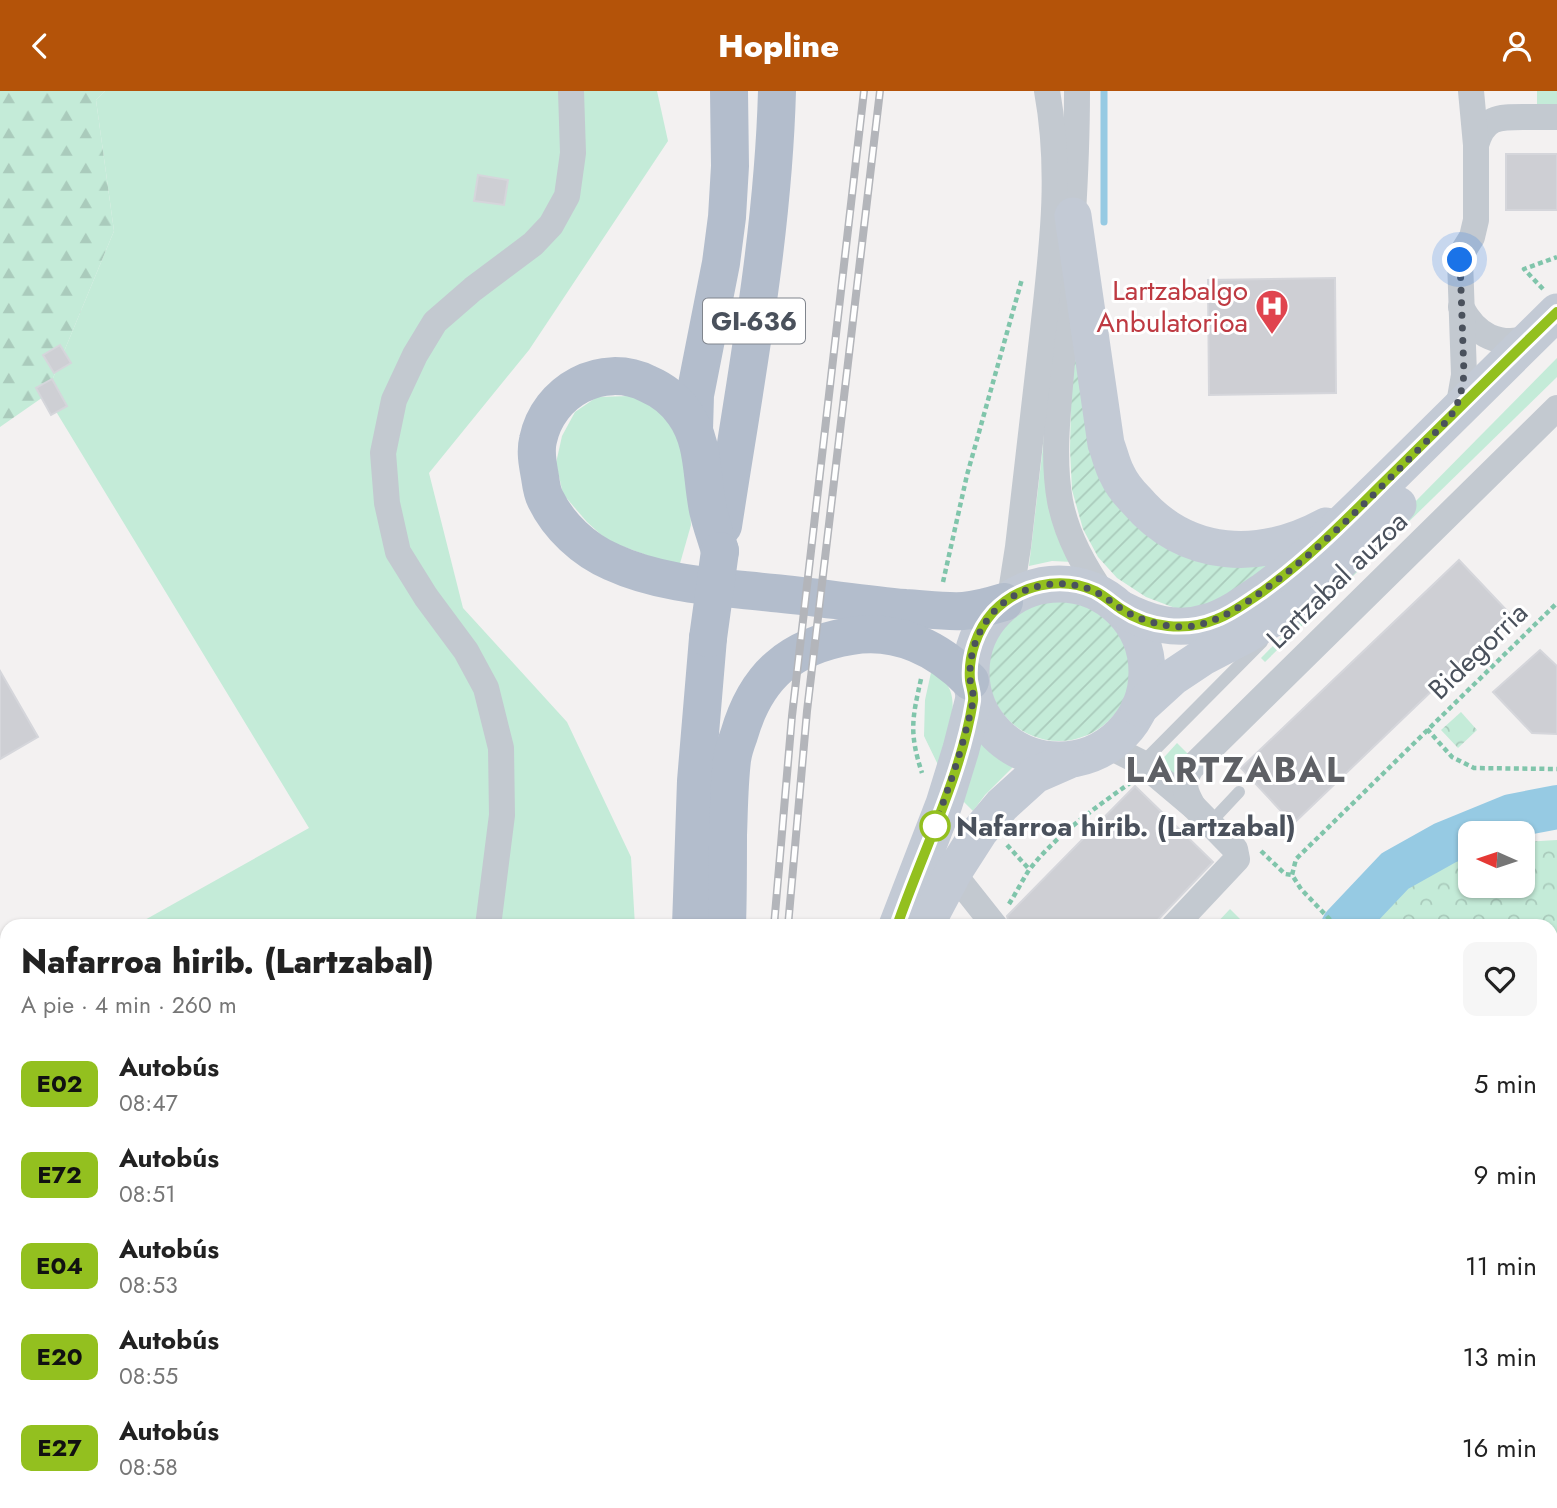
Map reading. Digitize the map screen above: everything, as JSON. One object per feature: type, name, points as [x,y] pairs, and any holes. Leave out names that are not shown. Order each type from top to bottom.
[{"type":"main road","points":[[694,430],[695,395],[721,263],[727,217],[730,166],[729,91]]},
{"type":"main road","name":"GI-636","points":[[691,919],[696,781],[708,638],[768,226],[777,91]]},
{"type":"main road","points":[[1073,216],[1106,444],[1117,475],[1146,512],[1166,528],[1197,543],[1216,548],[1255,550],[1274,547],[1318,531],[1365,501]]},
{"type":"main road","points":[[1139,708],[1173,677],[1203,657],[1298,603],[1544,341],[1554,306]]},
{"type":"main road","points":[[720,551],[708,508],[703,465],[694,430],[684,412],[670,397],[635,377],[615,375],[590,379],[556,402],[538,441],[537,464],[544,497],[560,524],[575,538],[611,562],[641,573],[691,584],[890,606],[962,611],[985,608],[1033,587],[1058,583],[1082,587],[1148,621],[1176,627],[1219,618],[1279,579],[1322,543],[1450,418],[1544,341]]},
{"type":"main road","points":[[1007,600],[991,614],[974,645],[970,663],[972,689],[979,712],[997,736],[1022,753],[1052,761],[1067,761]]},
{"type":"main road","points":[[929,919],[953,873],[980,831],[1002,805],[1035,775],[1108,746],[1131,723],[1145,691],[1145,656],[1141,638],[1132,622],[1113,603]]},
{"type":"main road","points":[[727,919],[732,758],[746,711],[763,683],[785,661],[810,646],[835,638],[862,634],[896,637],[928,648],[955,666],[972,689],[961,749],[944,804],[900,919]]},
{"type":"street","points":[[489,919],[502,815],[501,748],[486,688],[466,651],[426,597],[398,552],[387,503],[383,453],[394,400],[415,355],[435,322],[473,289],[533,244],[551,225],[567,196],[573,153],[571,91]]},
{"type":"street","points":[[1007,600],[1018,547],[1054,225],[1055,155],[1053,120],[1047,91]]},
{"type":"street","points":[[1077,91],[1073,216],[1057,439],[1057,482],[1066,524],[1076,550],[1089,574],[1113,603]]},
{"type":"street","points":[[1450,418],[1463,387],[1460,260],[1472,237],[1476,220],[1476,145],[1471,91]]},
{"type":"street","points":[[1476,145],[1484,128],[1500,117],[1557,117]]},
{"type":"street","points":[[1461,307],[1474,327],[1495,339],[1507,342],[1544,341]]},
{"type":"street","name":"Lartzabal auzoa","points":[[1201,814],[1186,793],[1184,780],[1191,768],[1557,408]]},
{"type":"street","points":[[1108,746],[1138,771],[1201,814],[1235,849],[1237,859],[1181,919]]},
{"type":"street","points":[[953,873],[989,919]]},
{"type":"lane","name":"Lartzabal auzoa","points":[[1138,771],[1298,603]]},
{"type":"lane","points":[[1201,814],[1239,792]]},
{"type":"path","points":[[1554,306],[1524,269],[1557,257]]},
{"type":"path","points":[[937,610],[967,475],[1023,275]]},
{"type":"path","name":"Bidegorria","points":[[1329,919],[1301,889],[1292,875],[1296,859],[1557,603]]},
{"type":"path","points":[[928,648],[912,725],[914,750],[925,781],[944,804]]},
{"type":"path","name":"Bidegorria","points":[[1427,729],[1452,757],[1474,768],[1557,769]]},
{"type":"path","points":[[998,919],[1030,870],[1051,847],[1138,771]]},
{"type":"path","points":[[980,831],[1001,839],[1030,870]]},
{"type":"green space","points":[[0,91],[105,91],[96,100],[114,231],[46,395],[0,427]]},
{"type":"green space","points":[[105,91],[657,91],[668,141],[529,350],[429,473],[463,608],[567,722],[631,857],[635,919],[146,919],[309,828],[46,395],[114,231],[96,100]]},
{"type":"green space","points":[[1537,91],[1557,91],[1557,108],[1537,108]]},
{"type":"green space","points":[[1076,336],[1131,513],[1282,555],[1243,590],[1203,609],[1175,608],[1146,597],[1117,578],[1098,557],[1083,529],[1072,490],[1071,404]]},
{"type":"green space","points":[[1557,358],[1557,377],[1265,662],[1261,658]]},
{"type":"green space","points":[[630,396],[656,407],[676,431],[688,477],[691,525],[679,567],[608,541],[563,494],[556,463],[562,436],[575,412],[597,397]]},
{"type":"green space","points":[[1047,412],[1073,562],[1052,561],[1029,566]]},
{"type":"green space","points":[[1059,599],[1086,605],[1109,620],[1124,643],[1130,670],[1124,697],[1109,720],[1086,735],[1059,741],[1032,735],[1009,720],[994,697],[988,670],[994,643],[1009,620],[1032,605]]},
{"type":"green space","points":[[932,668],[950,690],[953,708],[942,773],[924,736],[925,700]]},
{"type":"green space","points":[[1461,712],[1477,730],[1458,748],[1441,730]]},
{"type":"green space","points":[[976,735],[995,752],[1017,763],[973,811],[958,796]]},
{"type":"green space","points":[[1177,743],[1189,755],[1175,773],[1169,773],[1158,764]]},
{"type":"green space","points":[[1557,840],[1557,919],[1371,919],[1397,893],[1458,857],[1458,898],[1535,898],[1535,841]]},
{"type":"green space","points":[[1230,909],[1240,919],[1221,919]]},
{"type":"building","points":[[1506,154],[1557,154],[1557,210],[1506,210]]},
{"type":"building","points":[[478,175],[508,180],[504,205],[474,201]]},
{"type":"building","name":"Lartzabalgo Anbulatorioa","points":[[1335,278],[1336,393],[1209,395],[1208,280]]},
{"type":"building","points":[[60,345],[71,363],[54,373],[43,355]]},
{"type":"building","points":[[52,379],[67,406],[51,415],[36,388]]},
{"type":"building","points":[[1459,560],[1511,615],[1293,824],[1241,768]]},
{"type":"building","points":[[1540,650],[1557,666],[1557,734],[1532,733],[1493,692]]},
{"type":"building","points":[[0,671],[38,737],[0,759]]},
{"type":"building","points":[[1135,786],[1213,862],[1159,919],[1008,919],[1007,916]]},
{"type":"waterway","points":[[1104,91],[1104,222]]},
{"type":"waterway","points":[[1350,919],[1395,871],[1445,843],[1511,816],[1557,807]]},
{"type":"railway","points":[[775,919],[792,716],[864,91]]},
{"type":"railway","points":[[789,919],[807,711],[880,91]]},
{"type":"bus line","name":"E02","points":[[900,919],[944,804],[961,749],[974,698],[970,663],[974,645],[991,614],[1021,592],[1045,584],[1058,583],[1094,591],[1121,609],[1162,625],[1191,626],[1219,618],[1279,579],[1322,543],[1557,312]]},
{"type":"place","name":"Lartzabalgo Anbulatorioa","points":[[1272,336]]},
{"type":"place","name":"Nafarroa hirib. (Lartzabal)","points":[[935,826]]},
{"type":"district","name":"LARTZABAL","points":[[1236,770]]},
{"type":"route","points":[[935,826],[961,749],[974,698],[970,663],[974,645],[991,614],[1021,592],[1045,584],[1058,583],[1094,591],[1121,609],[1148,621],[1176,627],[1191,626],[1219,618],[1279,579],[1322,543],[1450,418],[1456,408],[1464,375],[1460,260]]}]
